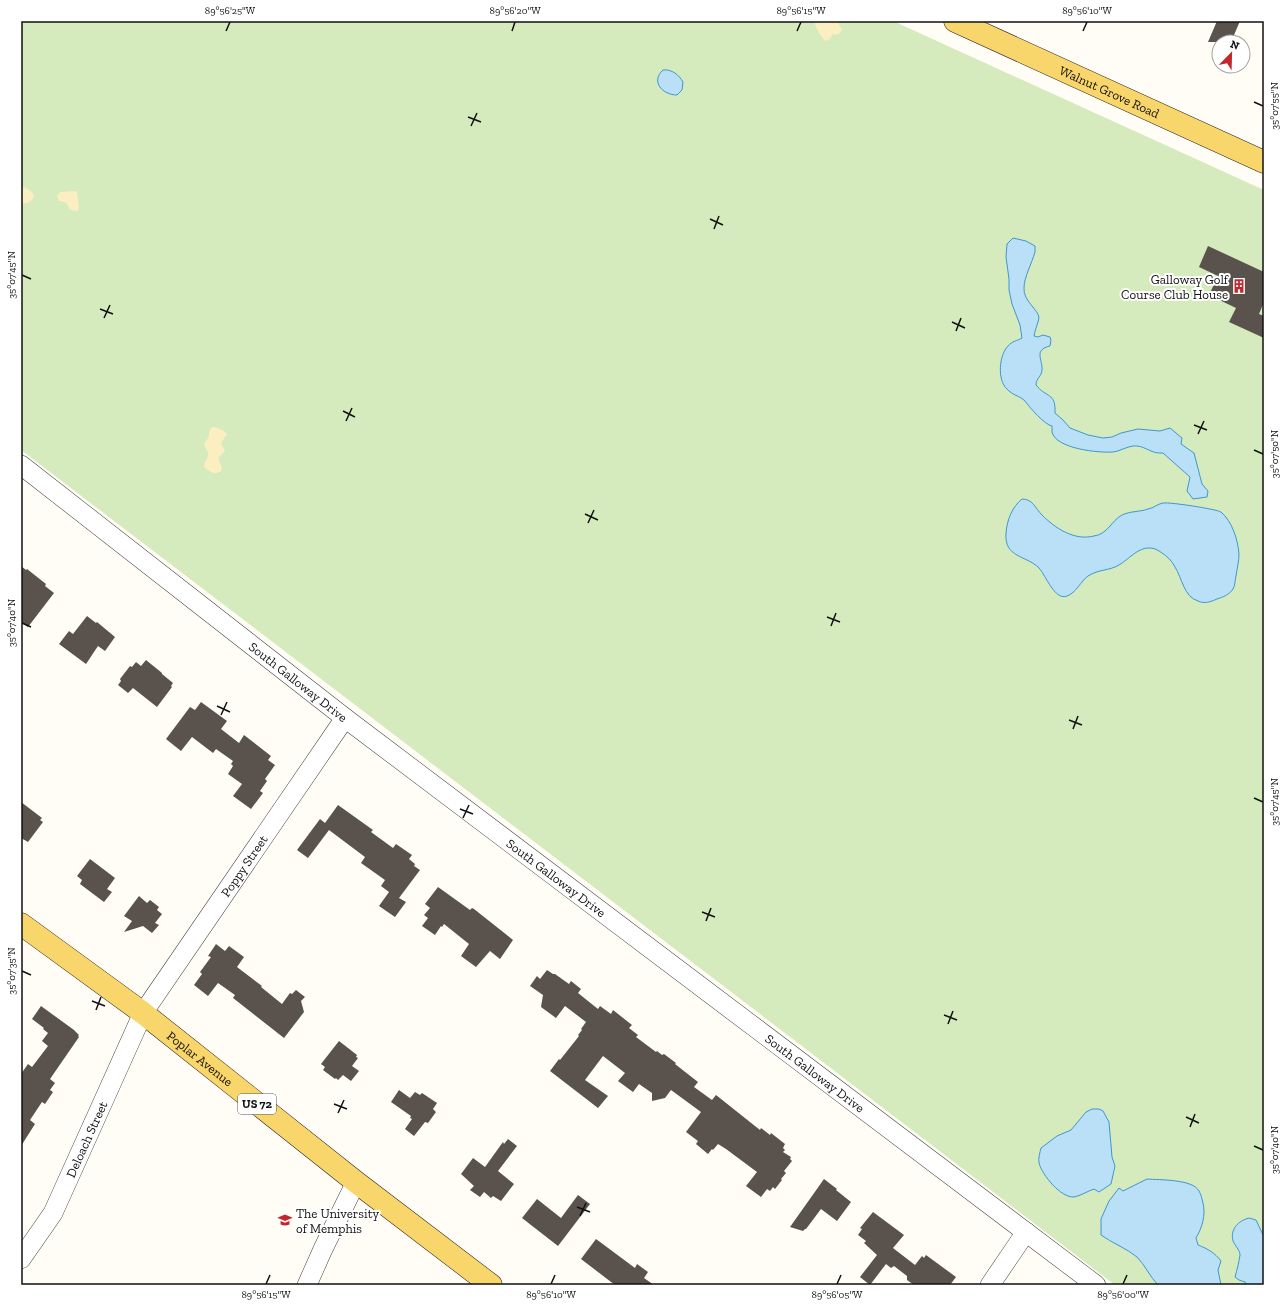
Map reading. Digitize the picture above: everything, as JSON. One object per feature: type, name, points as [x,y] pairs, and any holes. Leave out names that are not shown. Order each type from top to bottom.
[{"type":"main road","name":"Walnut Grove Road","points":[[955,21],[1264,162]]},
{"type":"main road","name":"Poplar Avenue","points":[[21,924],[143,1013],[356,1182],[491,1285]]},
{"type":"street","name":"South Galloway Drive","points":[[21,465],[345,718],[1096,1285]]},
{"type":"street","name":"Poppy Street","points":[[143,1013],[345,718]]},
{"type":"street","name":"Deloach Street","points":[[21,1259],[53,1213],[143,1013]]},
{"type":"street","points":[[307,1285],[356,1182]]},
{"type":"street","points":[[990,1285],[1026,1232]]},
{"type":"green space","points":[[21,21],[893,21],[1264,190],[1264,1285],[1115,1285],[21,450]]},
{"type":"sand","points":[[814,21],[839,21],[839,25],[842,29],[840,33],[836,35],[833,34],[830,39],[826,41],[818,32]]},
{"type":"sand","points":[[24,187],[31,191],[34,196],[29,202],[21,203],[21,188]]},
{"type":"sand","points":[[76,191],[79,208],[78,211],[71,210],[66,203],[59,201],[57,196],[60,192]]},
{"type":"sand","points":[[212,427],[220,429],[227,434],[221,443],[225,451],[218,458],[222,467],[221,471],[217,473],[204,467],[208,457],[208,452],[204,446]]},
{"type":"water","points":[[663,70],[669,70],[675,73],[683,82],[682,90],[677,95],[667,93],[660,87],[658,79]]},
{"type":"water","points":[[1013,238],[1026,241],[1035,246],[1035,252],[1025,279],[1024,293],[1028,301],[1037,312],[1039,318],[1034,336],[1038,337],[1043,335],[1050,337],[1051,340],[1050,346],[1042,350],[1040,353],[1042,372],[1036,385],[1052,398],[1055,406],[1055,413],[1070,428],[1088,435],[1103,438],[1112,437],[1138,429],[1160,431],[1170,428],[1182,438],[1181,444],[1194,453],[1202,484],[1208,491],[1207,497],[1193,499],[1187,491],[1190,477],[1163,453],[1134,446],[1113,452],[1098,452],[1079,449],[1061,442],[1055,438],[1052,432],[1052,426],[1034,412],[1025,401],[1009,391],[1004,385],[1000,368],[1003,355],[1010,344],[1022,338],[1020,325],[1012,304],[1009,290],[1006,257],[1007,244]]},
{"type":"water","points":[[1022,499],[1026,499],[1031,502],[1042,515],[1059,529],[1079,537],[1099,535],[1122,515],[1142,511],[1163,503],[1193,506],[1221,512],[1228,520],[1236,537],[1239,554],[1234,588],[1226,596],[1210,602],[1203,602],[1193,599],[1186,591],[1171,561],[1159,551],[1146,548],[1137,552],[1115,567],[1096,572],[1088,576],[1076,590],[1063,597],[1051,587],[1039,568],[1012,552],[1008,547],[1006,533],[1008,523],[1013,510]]},
{"type":"water","points":[[1092,1109],[1099,1109],[1103,1111],[1109,1122],[1112,1157],[1115,1166],[1111,1184],[1099,1192],[1094,1189],[1074,1197],[1069,1196],[1058,1190],[1044,1174],[1039,1161],[1041,1148],[1057,1136],[1071,1130],[1086,1112]]},
{"type":"water","points":[[1147,1179],[1183,1182],[1196,1187],[1199,1191],[1203,1203],[1204,1217],[1202,1226],[1196,1238],[1198,1245],[1211,1252],[1221,1261],[1218,1270],[1221,1285],[1158,1285],[1137,1257],[1101,1235],[1101,1219],[1109,1201],[1119,1188],[1123,1191]]},
{"type":"water","points":[[1249,1218],[1256,1220],[1264,1237],[1264,1285],[1246,1285],[1245,1282],[1235,1277],[1240,1255],[1232,1237],[1234,1229],[1238,1223]]},
{"type":"building","points":[[1217,21],[1240,21],[1234,34],[1211,34]]},
{"type":"building","points":[[1211,35],[1211,42],[1208,42]]},
{"type":"building","name":"Galloway Golf Course Club House","points":[[1208,246],[1264,272],[1264,302],[1259,314],[1264,316],[1264,338],[1229,322],[1236,308],[1209,295],[1218,276],[1199,267]]},
{"type":"building","points":[[21,566],[46,584],[45,586],[54,593],[28,627],[21,622]]},
{"type":"building","points":[[87,616],[115,637],[105,651],[98,646],[86,664],[59,644],[69,631],[73,634]]},
{"type":"building","points":[[146,660],[173,683],[171,686],[172,687],[157,707],[133,688],[128,693],[118,685],[121,681],[120,679],[130,666],[132,667],[136,662],[141,666]]},
{"type":"building","points":[[201,702],[227,721],[221,729],[239,743],[244,735],[271,756],[268,760],[275,765],[265,779],[267,781],[260,791],[263,793],[251,809],[233,796],[242,784],[228,774],[233,766],[231,764],[233,761],[216,749],[213,753],[192,737],[181,751],[166,739],[190,707],[195,710]]},
{"type":"building","points":[[21,802],[42,818],[40,820],[43,822],[28,842],[21,838]]},
{"type":"building","points":[[338,805],[373,830],[371,832],[393,848],[396,844],[412,855],[409,859],[415,864],[414,866],[420,870],[399,898],[406,902],[395,917],[379,906],[389,892],[381,886],[385,880],[361,863],[365,857],[329,830],[308,858],[297,850],[320,819],[325,823]]},
{"type":"building","points":[[90,859],[115,878],[107,889],[112,892],[104,902],[80,884],[82,880],[77,876]]},
{"type":"building","points":[[438,887],[470,910],[472,908],[474,909],[513,940],[500,959],[490,951],[476,967],[461,956],[469,944],[444,924],[435,935],[422,926],[428,918],[424,915],[430,908],[425,904]]},
{"type":"building","points":[[139,896],[147,903],[150,900],[159,907],[157,910],[162,914],[155,923],[159,925],[152,933],[143,926],[124,932],[132,921],[124,916]]},
{"type":"building","points":[[216,944],[225,951],[229,946],[244,957],[237,967],[262,986],[261,987],[282,1004],[290,993],[292,994],[296,990],[305,997],[301,1001],[304,1012],[284,1038],[233,998],[235,995],[218,983],[208,996],[194,985],[202,974],[200,972],[211,957],[208,956]]},
{"type":"building","points":[[547,970],[569,984],[571,981],[581,989],[578,993],[598,1009],[600,1006],[611,1014],[613,1010],[632,1025],[629,1028],[638,1035],[636,1037],[656,1052],[657,1051],[662,1055],[664,1054],[698,1082],[694,1087],[712,1100],[716,1095],[760,1130],[761,1128],[770,1135],[771,1133],[785,1144],[783,1148],[785,1150],[783,1152],[791,1157],[790,1159],[792,1161],[784,1171],[786,1173],[775,1189],[773,1187],[770,1191],[767,1189],[761,1197],[746,1186],[757,1172],[718,1144],[708,1154],[696,1144],[698,1141],[686,1132],[701,1112],[671,1090],[665,1098],[652,1101],[652,1093],[639,1084],[633,1092],[618,1081],[625,1073],[603,1056],[585,1080],[608,1096],[598,1108],[550,1071],[579,1036],[578,1035],[582,1030],[581,1029],[586,1022],[565,1006],[556,1018],[541,1007],[543,995],[530,986],[537,976],[540,979]]},
{"type":"building","points":[[41,1006],[74,1030],[79,1037],[50,1079],[55,1083],[50,1090],[53,1092],[45,1104],[42,1102],[30,1120],[35,1124],[21,1146],[21,1074],[28,1064],[32,1067],[48,1046],[42,1041],[48,1033],[32,1019]]},
{"type":"building","points":[[339,1041],[357,1055],[356,1057],[358,1058],[352,1066],[359,1071],[351,1081],[343,1075],[338,1080],[336,1078],[335,1079],[323,1070],[325,1067],[321,1064]]},
{"type":"building","points":[[399,1090],[410,1098],[415,1092],[420,1095],[422,1093],[437,1103],[433,1109],[436,1112],[428,1123],[425,1122],[414,1136],[405,1129],[412,1119],[410,1118],[411,1116],[391,1102]]},
{"type":"building","points":[[508,1139],[517,1146],[498,1171],[514,1184],[501,1201],[493,1196],[491,1198],[484,1192],[480,1197],[470,1190],[474,1186],[461,1174],[473,1158],[485,1167],[503,1142],[504,1144]]},
{"type":"building","points":[[824,1179],[851,1202],[837,1221],[821,1209],[803,1231],[790,1227]]},
{"type":"building","points":[[578,1195],[590,1204],[558,1246],[522,1218],[537,1199],[561,1218]]},
{"type":"building","points":[[873,1212],[904,1235],[893,1248],[915,1265],[922,1256],[924,1258],[926,1255],[956,1277],[950,1285],[914,1285],[907,1280],[907,1276],[894,1266],[891,1268],[886,1264],[870,1285],[860,1277],[877,1255],[864,1243],[866,1241],[858,1235],[862,1229],[860,1228]]},
{"type":"building","points":[[596,1239],[635,1268],[637,1264],[648,1272],[644,1278],[654,1285],[615,1285],[581,1259]]},
{"type":"place","name":"Galloway Golf Course Club House","points":[[1239,286]]},
{"type":"place","name":"The University of Memphis","points":[[285,1220]]}]
